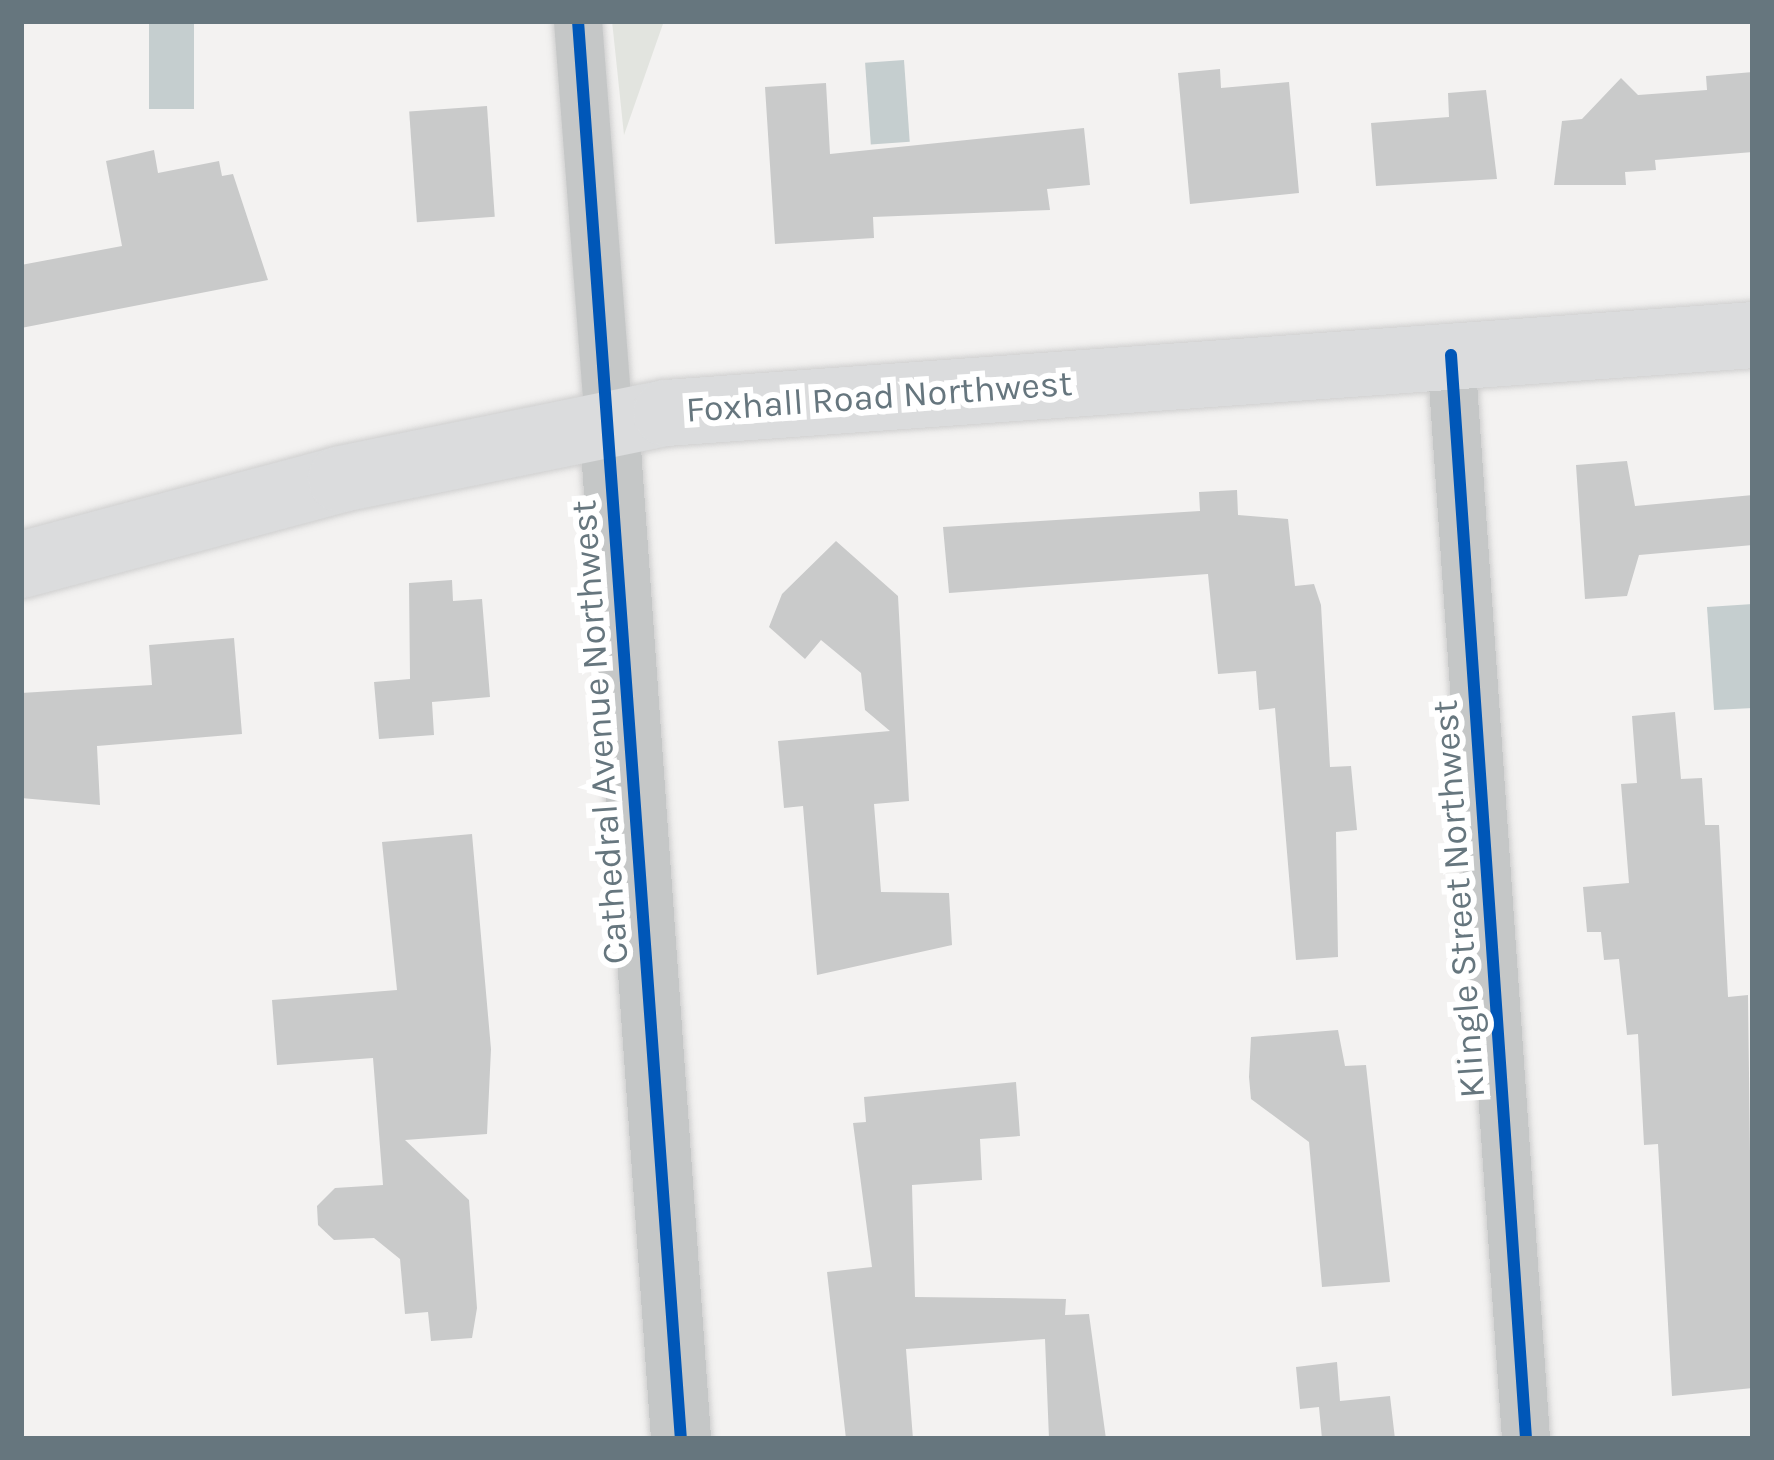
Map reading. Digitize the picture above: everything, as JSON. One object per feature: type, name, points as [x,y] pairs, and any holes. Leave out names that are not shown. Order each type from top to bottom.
[{"type":"main road","name":"Foxhall Road Northwest","points":[[21,565],[609,421],[1753,335]]},
{"type":"street","name":"Cathedral Avenue Northwest","points":[[578,21],[681,1439]]},
{"type":"street","name":"Klingle Street Northwest","points":[[1451,356],[1526,1439]]},
{"type":"shaded area","points":[[149,21],[194,21],[194,109],[149,109]]},
{"type":"shaded area","points":[[612,21],[664,21],[624,135]]},
{"type":"shaded area","points":[[904,60],[910,142],[871,145],[865,63]]},
{"type":"shaded area","points":[[1753,604],[1753,708],[1714,710],[1707,607]]},
{"type":"building","points":[[1220,69],[1221,88],[1289,82],[1299,193],[1190,204],[1178,73]]},
{"type":"building","points":[[1753,72],[1753,152],[1655,160],[1656,170],[1625,172],[1626,185],[1554,185],[1562,121],[1582,119],[1621,78],[1638,95],[1707,90],[1706,76]]},
{"type":"building","points":[[826,83],[830,154],[1084,128],[1090,185],[1047,189],[1050,210],[873,217],[874,238],[775,244],[765,87]]},
{"type":"building","points":[[1486,90],[1497,179],[1376,186],[1371,123],[1449,117],[1448,93]]},
{"type":"building","points":[[487,106],[495,217],[417,222],[409,111]]},
{"type":"building","points":[[154,150],[158,173],[219,161],[222,176],[233,174],[268,280],[21,328],[21,265],[122,246],[106,161]]},
{"type":"building","points":[[1627,461],[1635,506],[1753,495],[1753,545],[1639,555],[1627,596],[1585,599],[1576,465]]},
{"type":"building","points":[[1237,490],[1238,515],[1288,519],[1295,586],[1314,584],[1321,605],[1330,767],[1351,766],[1357,830],[1336,832],[1338,957],[1296,960],[1275,708],[1259,710],[1256,671],[1218,674],[1208,574],[949,593],[943,527],[1200,511],[1199,492]]},
{"type":"building","points":[[836,541],[898,596],[909,801],[874,804],[881,892],[949,893],[952,945],[817,975],[803,806],[784,808],[778,741],[890,731],[865,710],[861,673],[821,640],[805,659],[769,627],[782,594]]},
{"type":"building","points":[[452,580],[453,601],[482,599],[490,697],[432,702],[434,735],[379,739],[374,682],[410,679],[409,583]]},
{"type":"building","points":[[234,638],[242,734],[97,746],[100,805],[21,798],[21,693],[152,685],[149,645]]},
{"type":"building","points":[[1675,712],[1681,779],[1702,778],[1705,825],[1719,825],[1728,997],[1748,995],[1753,1388],[1672,1396],[1658,1144],[1644,1145],[1638,1034],[1627,1035],[1619,959],[1604,960],[1601,932],[1587,932],[1583,887],[1629,883],[1621,784],[1637,783],[1632,716]]},
{"type":"building","points":[[472,834],[491,1049],[487,1134],[405,1140],[469,1200],[477,1308],[472,1338],[431,1341],[428,1312],[405,1314],[400,1259],[374,1238],[334,1240],[318,1225],[317,1206],[335,1188],[383,1185],[373,1058],[277,1065],[272,1000],[397,990],[382,842]]},
{"type":"building","points":[[1338,1030],[1345,1066],[1366,1065],[1390,1282],[1322,1287],[1309,1142],[1251,1099],[1251,1037]]},
{"type":"building","points":[[1016,1082],[1020,1136],[980,1139],[982,1180],[912,1185],[915,1297],[1066,1299],[1065,1315],[1089,1314],[1106,1439],[1049,1439],[1045,1339],[906,1349],[913,1439],[846,1439],[827,1272],[872,1267],[853,1123],[866,1122],[864,1097]]},
{"type":"building","points":[[1337,1362],[1340,1401],[1390,1396],[1395,1439],[1322,1439],[1319,1407],[1300,1409],[1296,1367]]},
{"type":"cycle path","points":[[578,21],[681,1439]]},
{"type":"cycle path","points":[[1451,355],[1526,1439]]}]
